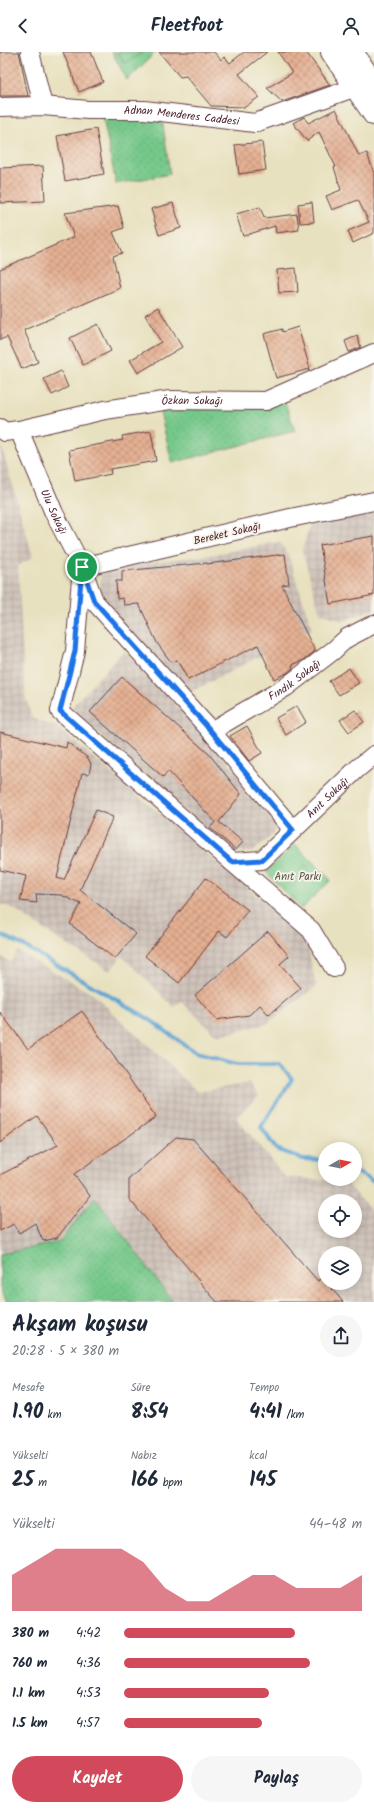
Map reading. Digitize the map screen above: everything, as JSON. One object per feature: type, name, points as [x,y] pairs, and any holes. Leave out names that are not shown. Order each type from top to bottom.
[{"type":"main road","points":[[332,52],[365,86]]},
{"type":"main road","points":[[352,52],[374,114]]},
{"type":"street","points":[[30,52],[43,106]]},
{"type":"street","name":"Adnan Menderes Caddesi","points":[[0,107],[43,106],[88,110],[144,110],[255,123],[365,86]]},
{"type":"street","name":"Özkan Sokağı","points":[[8,430],[105,410],[170,400],[266,401],[374,353]]},
{"type":"street","name":"Ulu Sokağı","points":[[8,430],[82,567],[94,601],[211,731],[293,830]]},
{"type":"street","name":"Bereket Sokağı","points":[[82,567],[290,518],[374,501]]},
{"type":"street","points":[[82,567],[75,651],[60,711],[311,930],[334,968]]},
{"type":"street","name":"Fındık Sokağı","points":[[211,731],[286,687],[334,650],[347,638],[374,624]]},
{"type":"street","name":"Anıt Sokağı","points":[[232,862],[262,860],[374,755]]},
{"type":"shaded area","points":[[2,448],[33,557],[18,566],[25,695],[32,718],[57,727],[270,907],[308,945],[316,987],[266,1024],[217,1036],[181,1001],[174,1007],[122,956],[110,971],[58,939],[12,908],[0,904],[0,449]]},
{"type":"shaded area","points":[[374,513],[374,609],[344,621],[320,613],[302,550],[310,525]]},
{"type":"shaded area","points":[[279,542],[288,554],[312,629],[187,694],[107,607],[100,592],[101,574],[126,565],[210,555]]},
{"type":"shaded area","points":[[124,650],[208,739],[278,819],[274,834],[252,852],[235,853],[163,793],[71,708]]},
{"type":"shaded area","points":[[17,951],[94,995],[198,1092],[249,1083],[259,1095],[236,1118],[285,1177],[318,1180],[318,1186],[350,1186],[356,1194],[318,1194],[318,1238],[362,1238],[362,1200],[374,1214],[374,1302],[174,1302],[95,1197],[60,1241],[0,1254],[0,956],[11,962]]},
{"type":"green space","points":[[112,52],[156,52],[127,80]]},
{"type":"green space","points":[[118,52],[144,52],[124,63]]},
{"type":"green space","points":[[103,117],[162,118],[170,174],[116,184]]},
{"type":"green space","points":[[284,400],[295,431],[172,463],[160,412],[271,403]]},
{"type":"green space","name":"Anıt Parkı","points":[[295,844],[331,880],[301,909],[266,872]]},
{"type":"green space","points":[[95,1197],[173,1302],[7,1302],[0,1289],[0,1254],[60,1242]]},
{"type":"building","points":[[0,52],[19,52],[28,96],[0,96]]},
{"type":"building","points":[[63,52],[91,52],[103,82],[79,92]]},
{"type":"building","points":[[159,52],[214,52],[221,60],[224,57],[230,63],[244,52],[267,52],[239,74],[259,97],[245,107],[211,106],[186,76],[180,77]]},
{"type":"building","points":[[278,52],[306,52],[330,85],[282,102],[267,88],[292,73]]},
{"type":"building","points":[[336,109],[359,156],[367,153],[374,173],[374,233],[353,243],[348,231],[369,222],[358,200],[332,210],[326,196],[341,190],[334,167],[336,167],[319,132],[307,141],[293,123],[304,117],[308,123]]},
{"type":"building","points":[[96,129],[104,174],[65,181],[57,136]]},
{"type":"building","points":[[262,142],[266,170],[239,174],[235,145]]},
{"type":"building","points":[[43,166],[45,201],[0,203],[0,168]]},
{"type":"building","points":[[312,202],[314,222],[300,223],[298,204]]},
{"type":"building","points":[[173,203],[181,228],[159,235],[151,209]]},
{"type":"building","points":[[118,206],[124,228],[113,232],[122,253],[113,256],[120,288],[24,330],[38,362],[22,369],[7,337],[0,340],[0,269],[74,237],[65,213]]},
{"type":"building","points":[[260,207],[264,218],[297,214],[299,230],[276,233],[275,226],[243,236],[236,214]]},
{"type":"building","points":[[296,268],[298,292],[279,293],[277,270]]},
{"type":"building","points":[[158,307],[182,347],[138,373],[130,360],[161,342],[145,315]]},
{"type":"building","points":[[98,324],[111,351],[83,365],[70,338]]},
{"type":"building","points":[[298,327],[310,369],[276,378],[264,334],[282,329],[282,332]]},
{"type":"building","points":[[357,336],[361,347],[349,352],[345,341]]},
{"type":"building","points":[[61,371],[68,387],[52,395],[44,379]]},
{"type":"building","points":[[151,431],[156,461],[110,469],[111,474],[75,481],[69,450],[123,440],[122,436]]},
{"type":"building","points":[[374,536],[374,595],[330,604],[320,545]]},
{"type":"building","points":[[285,554],[289,584],[282,585],[315,651],[304,660],[292,665],[293,668],[287,673],[274,679],[258,645],[188,680],[177,660],[171,662],[157,643],[139,604],[124,605],[123,598],[117,599],[116,581],[122,581],[122,571],[207,564]]},
{"type":"building","points":[[349,668],[359,683],[339,695],[329,681]]},
{"type":"building","points":[[122,677],[209,754],[241,794],[219,822],[243,842],[236,850],[210,828],[215,822],[168,771],[163,777],[90,712]]},
{"type":"building","points":[[297,706],[306,722],[286,735],[276,718]]},
{"type":"building","points":[[355,710],[364,722],[349,732],[340,720]]},
{"type":"building","points":[[247,726],[262,753],[249,761],[230,736]]},
{"type":"building","points":[[0,732],[66,748],[67,742],[88,758],[91,764],[89,774],[82,773],[57,878],[64,880],[96,810],[113,817],[80,890],[136,934],[115,959],[70,924],[81,904],[61,895],[36,894],[37,903],[20,901],[26,876],[0,870]]},
{"type":"building","points":[[206,878],[248,910],[227,937],[219,931],[179,983],[145,956]]},
{"type":"building","points":[[268,931],[289,956],[280,964],[301,988],[269,1015],[260,1005],[249,1015],[216,1020],[195,995]]},
{"type":"building","points":[[82,1011],[156,1117],[74,1174],[90,1196],[57,1238],[43,1241],[35,1223],[19,1233],[14,1224],[0,1231],[0,1175],[58,1145],[37,1116],[0,1143],[0,1012],[28,1049]]},
{"type":"building","points":[[176,1137],[193,1139],[318,1281],[318,1290],[333,1290],[343,1302],[217,1302],[129,1199],[129,1179]]},
{"type":"waterway","points":[[0,934],[24,946],[149,1019],[196,1053],[237,1064],[280,1064],[292,1079],[261,1127],[276,1149],[303,1159],[318,1160]]},
{"type":"waterway","points":[[362,1175],[374,1182]]},
{"type":"route","points":[[82,567],[94,601],[211,731],[293,830],[262,860],[232,862],[92,741],[60,711],[75,651],[82,567]]}]
